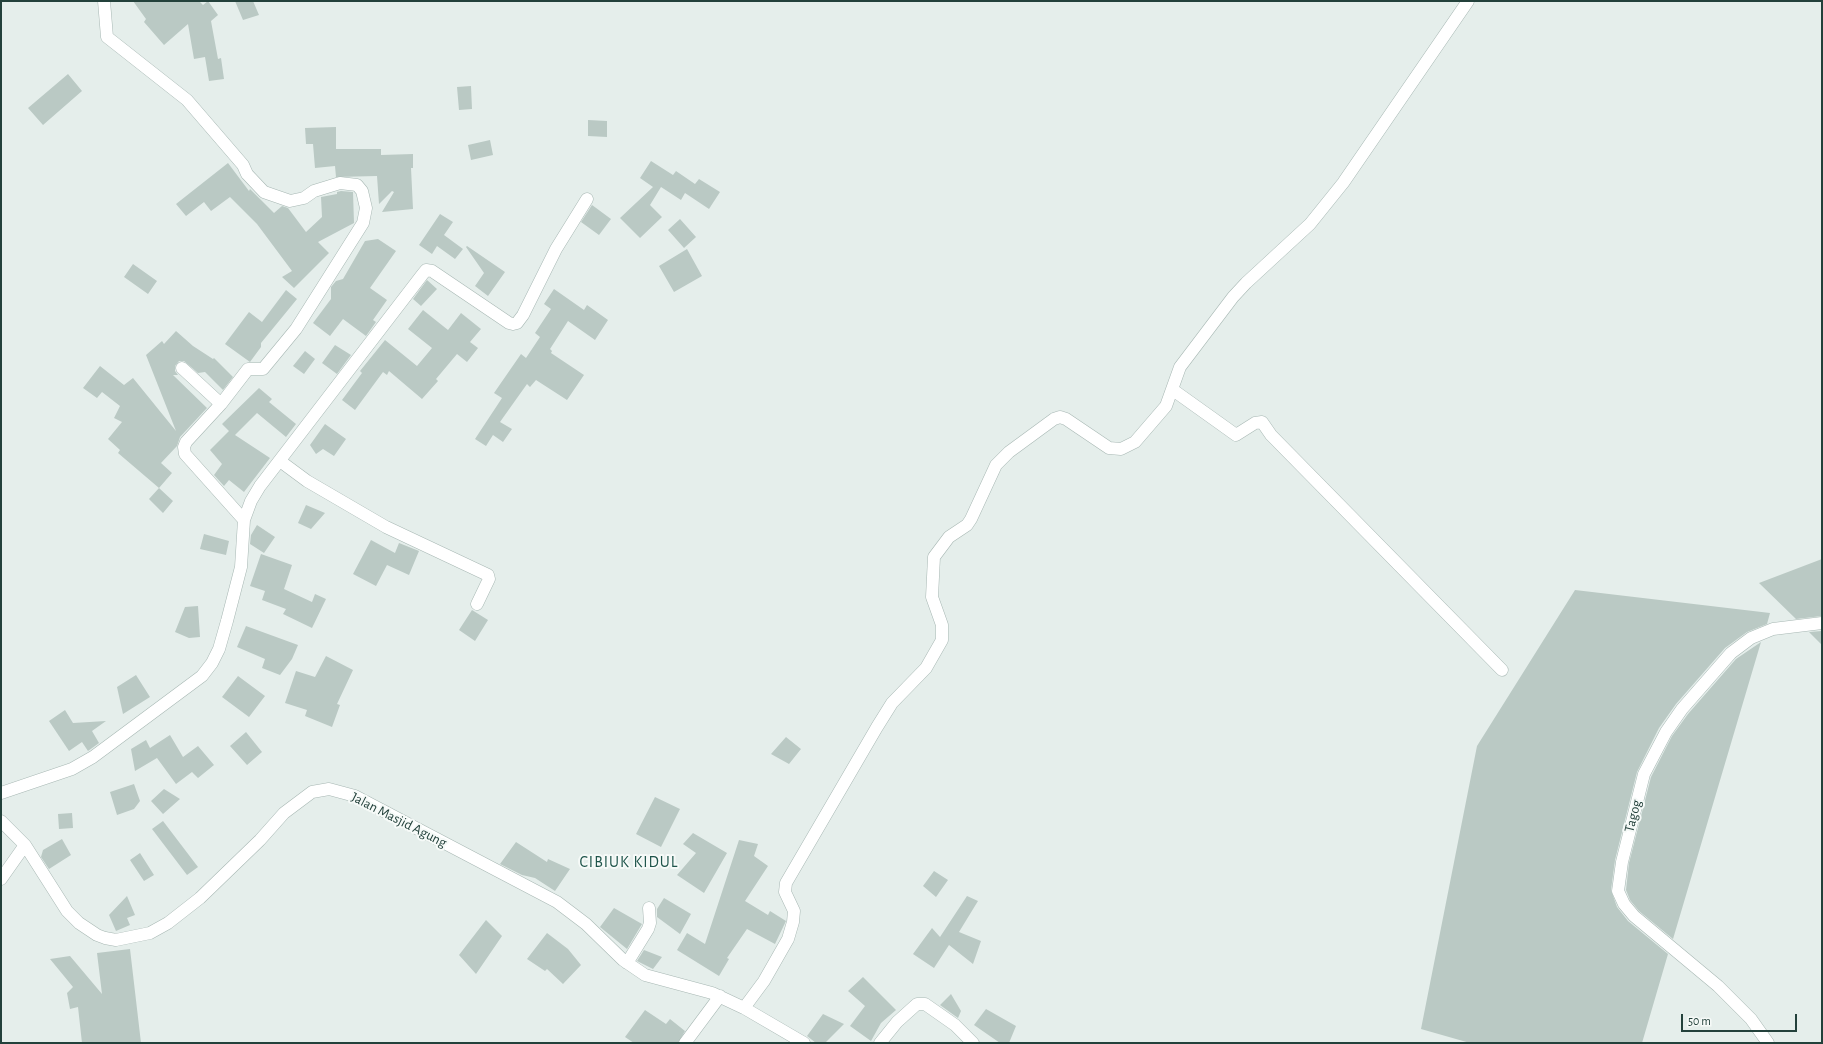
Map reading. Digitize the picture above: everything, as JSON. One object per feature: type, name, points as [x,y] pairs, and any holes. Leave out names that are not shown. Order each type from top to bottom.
[{"type":"street","points":[[104,1],[107,37],[187,100],[243,165],[247,174],[264,192],[290,201],[304,198],[314,191],[340,183],[358,185],[362,191],[366,208],[363,223],[296,329],[263,369],[248,369],[221,404],[186,442],[184,447],[185,454],[244,520]]},
{"type":"street","points":[[744,1008],[764,981],[788,939],[793,922],[794,911],[785,892],[786,883],[892,703],[926,668],[942,640],[942,626],[932,597],[934,557],[949,537],[964,527],[971,519],[996,464],[1009,452],[1054,419],[1060,417],[1066,418],[1114,450],[1127,447],[1135,442],[1166,406],[1180,367],[1234,297],[1246,283],[1310,224],[1343,183],[1468,1]]},
{"type":"street","points":[[1,793],[72,769],[93,757],[202,676],[212,663],[219,648],[241,567],[244,520],[260,486],[426,270],[439,274],[509,323],[517,323],[523,315],[556,249],[587,199]]},
{"type":"street","points":[[182,368],[221,404]]},
{"type":"street","points":[[1173,390],[1236,435],[1255,423],[1262,422],[1271,436],[1502,670]]},
{"type":"street","points":[[280,461],[307,481],[386,527],[488,575],[490,579],[477,604]]},
{"type":"street","name":"Tagog","points":[[1768,1043],[1751,1019],[1718,986],[1634,916],[1624,904],[1618,891],[1622,862],[1644,774],[1659,743],[1682,709],[1731,652],[1751,638],[1773,629],[1822,623]]},
{"type":"street","name":"Jalan Masjid Agung","points":[[1,821],[25,844],[67,911],[79,923],[105,938],[116,940],[133,938],[150,933],[168,923],[200,898],[260,840],[284,813],[299,800],[312,792],[329,789],[355,796],[419,831],[538,890],[581,920],[627,963],[654,978],[696,988],[720,996],[744,1008],[804,1043]]},
{"type":"street","points":[[1,879],[25,844]]},
{"type":"street","points":[[627,963],[648,929],[650,922],[649,908]]},
{"type":"street","points":[[685,1043],[720,996]]},
{"type":"street","points":[[880,1043],[898,1022],[917,1004],[925,1004],[955,1025],[973,1043]]},
{"type":"building","points":[[133,1],[199,1],[203,5],[208,1],[218,15],[211,21],[218,59],[221,58],[224,79],[209,81],[205,57],[194,59],[188,24],[164,45],[144,22],[146,19]]},
{"type":"building","points":[[235,1],[253,1],[259,15],[243,20]]},
{"type":"building","points":[[68,74],[82,91],[43,125],[28,108]]},
{"type":"building","points":[[471,86],[472,109],[459,110],[457,87]]},
{"type":"building","points":[[588,120],[607,121],[607,137],[588,136]]},
{"type":"building","points":[[336,127],[336,149],[381,149],[381,155],[413,154],[413,168],[411,168],[413,209],[382,212],[394,192],[392,191],[379,204],[377,176],[336,177],[335,166],[315,168],[313,144],[306,144],[305,128]]},
{"type":"building","points":[[490,140],[493,155],[471,160],[468,145]]},
{"type":"building","points":[[651,161],[673,175],[676,171],[695,184],[699,179],[720,192],[709,209],[685,193],[681,200],[661,187],[650,205],[662,217],[640,238],[620,218],[653,187],[640,178]]},
{"type":"building","points":[[228,163],[249,191],[250,189],[274,213],[282,206],[288,208],[306,232],[322,217],[321,197],[337,194],[337,192],[341,191],[353,192],[354,223],[318,242],[329,253],[294,288],[282,277],[292,271],[257,224],[230,197],[211,211],[204,202],[186,216],[176,204]]},
{"type":"building","points":[[592,205],[611,219],[599,235],[581,222]]},
{"type":"building","points":[[440,214],[453,222],[444,235],[463,249],[455,259],[437,246],[432,254],[419,245]]},
{"type":"building","points":[[680,219],[696,237],[684,248],[668,230]]},
{"type":"building","points":[[378,239],[396,251],[370,288],[387,300],[373,320],[376,322],[366,336],[343,319],[330,336],[313,323],[331,299],[331,287],[336,281],[343,279],[365,241]]},
{"type":"building","points":[[467,246],[505,272],[488,296],[475,286],[484,273],[466,247]]},
{"type":"building","points":[[687,249],[702,276],[674,292],[659,266]]},
{"type":"building","points":[[133,264],[157,281],[148,294],[124,277]]},
{"type":"building","points":[[427,280],[437,289],[421,306],[413,299]]},
{"type":"building","points":[[554,289],[584,310],[587,305],[608,320],[595,340],[568,321],[550,349],[552,351],[551,353],[584,375],[567,400],[536,380],[530,387],[527,384],[500,422],[512,429],[503,442],[493,435],[486,446],[475,439],[502,398],[494,393],[521,354],[526,358],[540,337],[535,333],[551,309],[544,304]]},
{"type":"building","points":[[286,290],[297,299],[261,343],[261,347],[250,362],[225,344],[249,312],[262,322]]},
{"type":"building","points":[[423,310],[448,330],[461,313],[481,329],[470,342],[478,348],[467,362],[457,354],[436,379],[438,381],[422,399],[389,371],[387,375],[383,372],[355,410],[342,400],[362,373],[360,371],[385,340],[417,366],[432,348],[408,329]]},
{"type":"building","points":[[176,331],[193,346],[213,359],[214,358],[233,377],[223,390],[205,372],[198,373],[184,361],[179,361],[175,366],[175,371],[178,375],[173,375],[207,408],[180,437],[177,446],[161,463],[172,473],[159,488],[118,453],[120,450],[108,439],[122,422],[114,418],[120,406],[102,392],[97,398],[83,388],[100,366],[124,385],[133,378],[176,431],[146,355],[162,341],[164,344]]},
{"type":"building","points":[[335,345],[351,355],[337,374],[322,363]]},
{"type":"building","points":[[305,351],[315,359],[304,374],[293,366]]},
{"type":"building","points":[[259,388],[272,399],[269,402],[296,424],[286,437],[257,413],[235,435],[270,458],[244,492],[229,480],[224,486],[214,475],[222,464],[210,450],[229,431],[222,424]]},
{"type":"building","points":[[325,424],[346,439],[334,456],[323,449],[316,454],[310,445]]},
{"type":"building","points":[[159,488],[173,501],[163,513],[149,499]]},
{"type":"building","points":[[306,505],[325,513],[311,529],[298,523]]},
{"type":"building","points":[[257,525],[275,537],[264,553],[250,544],[251,535]]},
{"type":"building","points":[[204,534],[229,541],[226,555],[200,549]]},
{"type":"building","points":[[371,540],[395,553],[399,543],[419,551],[409,575],[387,565],[376,586],[353,574]]},
{"type":"building","points":[[261,554],[292,565],[284,589],[312,602],[315,594],[326,599],[312,628],[283,614],[286,609],[262,600],[265,591],[250,586]]},
{"type":"building","points":[[1822,559],[1822,616],[1796,619],[1759,583]]},
{"type":"building","points":[[1575,590],[1770,613],[1767,624],[1747,632],[1725,648],[1676,704],[1659,728],[1637,772],[1615,860],[1611,890],[1617,907],[1628,921],[1668,954],[1642,1043],[1470,1043],[1421,1029],[1477,746]]},
{"type":"building","points":[[198,606],[200,637],[189,638],[175,632],[185,607]]},
{"type":"building","points":[[472,610],[488,620],[475,641],[459,630]]},
{"type":"building","points":[[246,626],[298,645],[292,659],[280,675],[262,668],[265,659],[237,647]]},
{"type":"building","points":[[1822,631],[1822,645],[1809,632]]},
{"type":"building","points":[[1761,642],[1673,939],[1639,911],[1630,900],[1626,890],[1629,863],[1651,777],[1672,736],[1688,714],[1736,659]]},
{"type":"building","points":[[326,656],[353,670],[337,704],[340,705],[332,727],[305,716],[307,710],[285,703],[296,671],[315,677]]},
{"type":"building","points":[[136,675],[150,697],[123,714],[117,687]]},
{"type":"building","points":[[238,676],[265,696],[249,717],[222,697]]},
{"type":"building","points":[[65,710],[73,723],[106,721],[92,731],[99,743],[88,751],[82,742],[69,751],[49,721]]},
{"type":"building","points":[[246,732],[262,752],[247,765],[230,746]]},
{"type":"building","points":[[170,735],[183,757],[198,746],[214,765],[198,778],[192,772],[176,784],[157,758],[135,771],[131,749],[146,740],[150,748]]},
{"type":"building","points":[[786,737],[801,749],[789,764],[771,754]]},
{"type":"building","points":[[134,784],[140,801],[134,809],[117,815],[110,792]]},
{"type":"building","points":[[164,789],[180,799],[163,814],[151,801]]},
{"type":"building","points":[[655,797],[680,809],[661,847],[636,834]]},
{"type":"building","points":[[72,813],[73,828],[59,829],[58,814]]},
{"type":"building","points":[[163,821],[198,867],[187,875],[152,829]]},
{"type":"building","points":[[693,833],[727,853],[704,893],[677,875],[696,853],[683,844]]},
{"type":"building","points":[[62,839],[71,855],[49,869],[41,857],[43,850]]},
{"type":"building","points":[[739,840],[758,844],[754,856],[768,866],[745,901],[768,915],[770,911],[786,921],[775,944],[747,929],[727,958],[729,959],[719,976],[677,950],[687,933],[705,944]]},
{"type":"building","points":[[516,842],[547,862],[548,859],[570,869],[555,891],[535,878],[522,875],[500,864]]},
{"type":"building","points":[[140,853],[154,875],[144,881],[130,860]]},
{"type":"building","points":[[934,871],[948,880],[936,897],[923,886]]},
{"type":"building","points":[[127,896],[135,915],[127,918],[130,925],[116,931],[109,915]]},
{"type":"building","points":[[967,896],[978,901],[959,932],[981,941],[973,964],[949,945],[934,968],[913,954],[932,928],[940,937]]},
{"type":"building","points":[[664,898],[691,914],[680,934],[657,917],[657,909]]},
{"type":"building","points":[[614,908],[642,924],[627,949],[600,927]]},
{"type":"building","points":[[486,920],[502,936],[476,974],[459,955]]},
{"type":"building","points":[[547,933],[568,949],[581,965],[563,984],[547,969],[545,971],[527,959]]},
{"type":"building","points":[[130,949],[141,1043],[82,1043],[78,1007],[70,1009],[67,993],[73,987],[50,959],[70,956],[102,994],[97,953]]},
{"type":"building","points":[[644,950],[662,957],[653,969],[637,961]]},
{"type":"building","points":[[863,977],[896,1010],[881,1023],[871,1041],[850,1026],[865,1006],[848,991]]},
{"type":"building","points":[[951,994],[961,1011],[958,1018],[940,1005]]},
{"type":"building","points":[[986,1009],[1016,1026],[1009,1043],[1000,1043],[974,1025]]},
{"type":"building","points":[[645,1010],[666,1024],[670,1019],[685,1031],[678,1043],[634,1043],[625,1037]]},
{"type":"building","points":[[823,1014],[844,1024],[825,1043],[816,1043],[807,1036]]},
{"type":"district","name":"CIBIUK KIDUL","points":[[629,862]]}]
